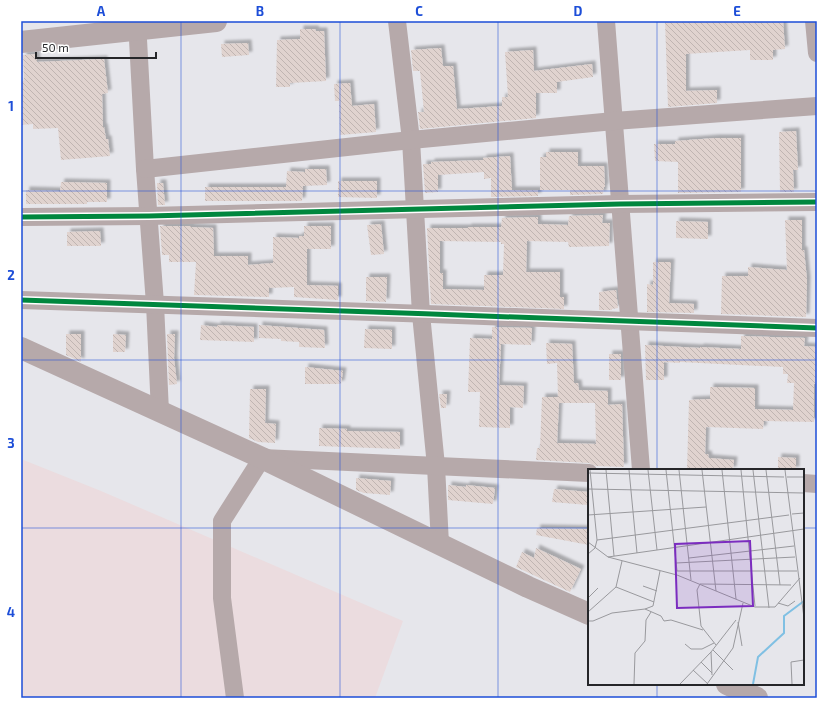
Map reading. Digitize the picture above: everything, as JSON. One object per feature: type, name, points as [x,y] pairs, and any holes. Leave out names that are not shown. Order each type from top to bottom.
[{"type":"street","points":[[21,42],[137,26],[216,21]]},
{"type":"street","points":[[397,21],[411,140],[421,314],[436,466],[440,544]]},
{"type":"street","points":[[606,21],[641,469]]},
{"type":"street","points":[[814,21],[817,53]]},
{"type":"street","points":[[137,26],[145,169],[155,304],[160,412]]},
{"type":"street","points":[[145,169],[411,140],[614,121],[817,106]]},
{"type":"street","points":[[21,217],[149,216],[620,204],[817,202]]},
{"type":"street","points":[[21,300],[817,328]]},
{"type":"street","points":[[21,348],[262,458],[528,587],[588,614]]},
{"type":"street","points":[[262,458],[588,473]]},
{"type":"street","points":[[235,698],[222,598],[222,521],[262,458]]},
{"type":"street","points":[[804,483],[817,484]]},
{"type":"street","points":[[724,698],[728,685]]},
{"type":"street","points":[[730,685],[757,698]]},
{"type":"shaded area","points":[[21,459],[101,491],[403,621],[375,698],[21,698]]},
{"type":"building","points":[[665,21],[758,21],[758,23],[783,21],[785,49],[773,50],[773,60],[750,60],[750,50],[686,54],[686,91],[717,90],[717,103],[668,107]]},
{"type":"building","points":[[300,29],[315,29],[316,31],[324,31],[326,81],[290,83],[290,87],[276,87],[277,40],[300,39]]},
{"type":"building","points":[[248,43],[249,55],[222,57],[221,44]]},
{"type":"building","points":[[441,48],[443,66],[453,66],[457,109],[502,106],[502,97],[508,97],[505,52],[533,50],[534,71],[592,64],[593,77],[557,82],[557,93],[536,93],[536,118],[420,129],[418,112],[424,112],[420,71],[413,71],[411,50]]},
{"type":"building","points":[[36,54],[37,62],[104,59],[108,93],[102,94],[103,127],[106,139],[108,139],[110,156],[61,160],[58,128],[33,129],[33,124],[21,125],[21,81],[24,81],[23,55]]},
{"type":"building","points":[[350,83],[352,106],[374,104],[376,132],[340,135],[339,101],[335,101],[334,84]]},
{"type":"building","points":[[796,131],[798,170],[793,170],[794,192],[780,192],[779,132]]},
{"type":"building","points":[[741,138],[741,192],[678,193],[678,162],[655,161],[654,144],[675,144],[675,141]]},
{"type":"building","points":[[546,152],[578,152],[578,166],[604,166],[605,187],[603,194],[570,195],[570,190],[540,190],[540,157],[546,157]]},
{"type":"building","points":[[510,156],[512,190],[538,190],[538,196],[491,197],[491,178],[484,179],[484,172],[438,175],[438,192],[425,193],[423,164],[431,164],[431,162],[483,160],[483,158]]},
{"type":"building","points":[[305,169],[326,169],[327,185],[303,186],[302,201],[205,201],[205,187],[286,187],[287,171],[305,172]]},
{"type":"building","points":[[338,181],[377,181],[377,198],[338,197]]},
{"type":"building","points":[[61,182],[107,183],[107,202],[87,202],[87,204],[26,204],[26,190],[60,191]]},
{"type":"building","points":[[157,183],[163,183],[165,205],[158,205]]},
{"type":"building","points":[[603,215],[602,223],[610,223],[609,246],[569,247],[568,242],[527,241],[526,272],[560,272],[560,297],[564,297],[564,309],[431,304],[427,228],[501,227],[502,218],[538,217],[538,224],[568,225],[569,216]],"holes":[[[440,241],[501,242],[501,244],[504,244],[503,275],[484,275],[484,290],[443,289],[443,273],[440,273]]]},
{"type":"building","points":[[785,220],[802,220],[802,250],[804,250],[807,280],[806,317],[721,314],[722,276],[748,276],[748,267],[787,270]]},
{"type":"building","points":[[676,221],[708,222],[708,239],[676,238]]},
{"type":"building","points":[[381,224],[384,254],[371,255],[367,225]]},
{"type":"building","points":[[160,226],[213,228],[214,256],[248,256],[248,265],[273,263],[273,237],[299,238],[299,236],[304,236],[304,226],[331,226],[331,249],[307,249],[307,285],[338,286],[338,300],[294,297],[294,287],[269,288],[269,297],[194,295],[196,262],[169,262],[169,255],[162,255]]},
{"type":"building","points":[[100,231],[101,246],[67,246],[67,232]]},
{"type":"building","points":[[653,262],[671,262],[669,303],[694,304],[694,313],[647,312],[647,284],[653,285]]},
{"type":"building","points":[[366,277],[387,277],[386,302],[366,301]]},
{"type":"building","points":[[616,290],[618,308],[612,310],[599,310],[599,292]]},
{"type":"building","points":[[201,325],[217,327],[217,325],[254,327],[254,342],[200,340]]},
{"type":"building","points":[[259,325],[324,330],[325,348],[299,347],[299,342],[259,338]]},
{"type":"building","points":[[492,327],[532,328],[531,345],[501,344],[499,385],[524,386],[523,408],[510,407],[510,428],[479,427],[480,392],[468,392],[470,338],[492,339]]},
{"type":"building","points":[[365,329],[392,330],[392,349],[364,348]]},
{"type":"building","points":[[66,334],[81,334],[81,362],[66,355]]},
{"type":"building","points":[[113,334],[126,335],[125,352],[113,352]]},
{"type":"building","points":[[167,334],[175,334],[174,358],[177,384],[169,385]]},
{"type":"building","points":[[741,336],[805,338],[804,346],[817,347],[816,384],[814,384],[814,422],[764,421],[763,429],[706,427],[705,454],[708,454],[709,458],[734,460],[733,469],[687,469],[689,400],[710,399],[710,387],[755,388],[755,409],[793,410],[794,383],[787,383],[788,374],[783,374],[783,367],[680,362],[664,362],[664,380],[646,380],[645,345],[741,349]]},
{"type":"building","points":[[546,343],[572,344],[574,383],[578,383],[579,390],[608,391],[608,405],[622,404],[624,467],[596,466],[589,463],[536,460],[537,448],[540,448],[542,397],[558,397],[557,363],[547,364]],"holes":[[[559,403],[595,403],[596,444],[557,443]]]},
{"type":"building","points":[[609,354],[621,354],[621,380],[609,380]]},
{"type":"building","points":[[305,367],[343,371],[341,384],[305,384]]},
{"type":"building","points":[[250,389],[266,389],[265,423],[276,424],[275,443],[258,442],[249,438]]},
{"type":"building","points":[[439,394],[447,394],[446,408],[441,408]]},
{"type":"building","points":[[319,428],[347,429],[347,431],[400,432],[400,449],[319,446]]},
{"type":"building","points":[[778,457],[796,458],[796,469],[778,469]]},
{"type":"building","points":[[356,478],[391,481],[390,495],[364,493],[356,490]]},
{"type":"building","points":[[448,485],[495,488],[493,504],[448,500]]},
{"type":"building","points":[[554,489],[588,492],[588,505],[552,502]]},
{"type":"building","points":[[537,528],[588,529],[588,545],[536,535]]},
{"type":"building","points":[[536,548],[581,569],[570,592],[516,567],[522,552],[534,558]]},
{"type":"cycle path","points":[[21,217],[149,216],[620,204],[817,202]]},
{"type":"cycle path","points":[[21,300],[817,328]]}]
